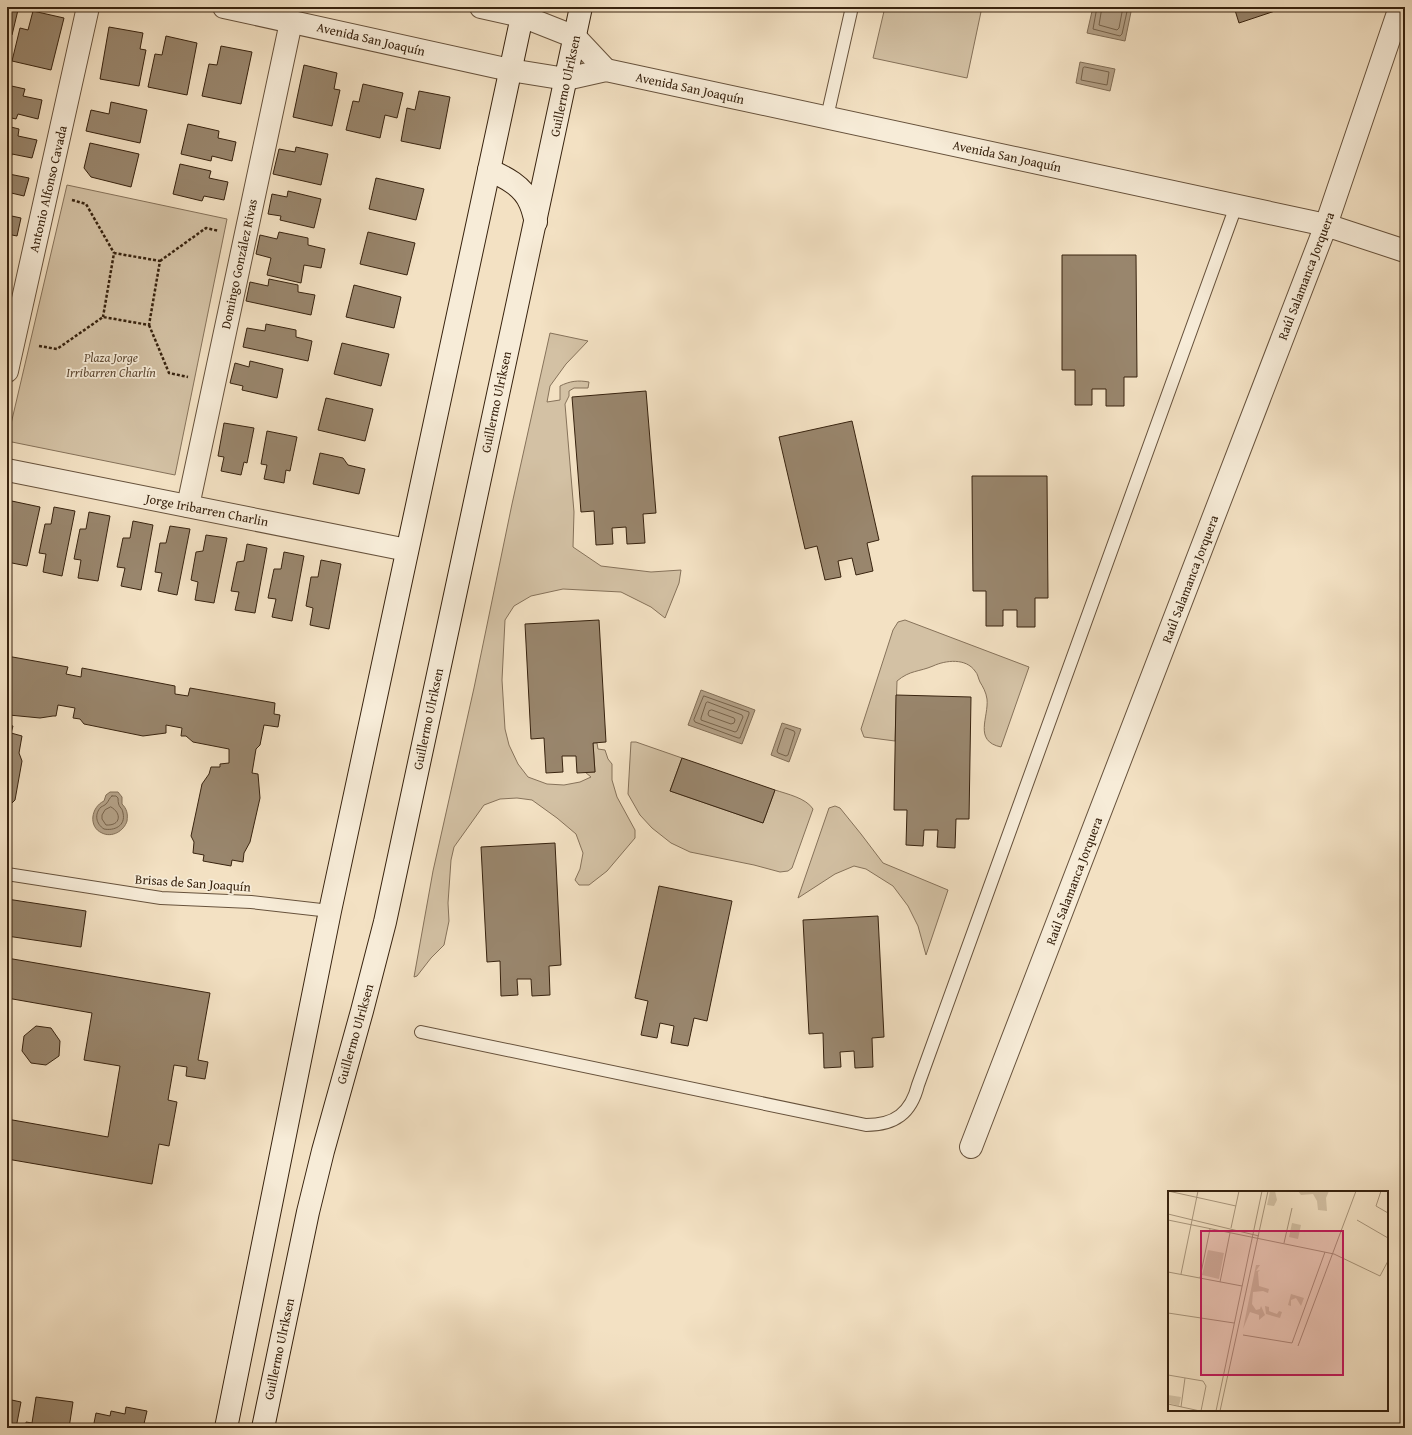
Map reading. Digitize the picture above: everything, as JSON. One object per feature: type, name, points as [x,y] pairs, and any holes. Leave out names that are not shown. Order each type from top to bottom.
[{"type":"street","name":"Antonio Alfonso Cavada","points":[[7,371],[88,7]]},
{"type":"street","name":"Avenida San Joaquín","points":[[224,7],[510,70],[566,78],[606,70],[1326,225],[1405,251]]},
{"type":"street","points":[[481,7],[523,11],[575,37],[606,70]]},
{"type":"street","name":"Guillermo Ulriksen","points":[[263,1428],[308,1212],[335,1102],[358,1025],[385,922],[582,7]]},
{"type":"street","name":"Raúl Salamanca Jorquera","points":[[971,1148],[1326,225],[1400,7]]},
{"type":"street","points":[[226,1428],[330,911],[523,11]]},
{"type":"street","name":"Domingo González Rivas","points":[[188,506],[291,22]]},
{"type":"street","points":[[489,170],[500,175],[524,192],[530,203],[536,222]]},
{"type":"street","name":"Jorge Iribarren Charlin","points":[[7,470],[407,550]]},
{"type":"lane","points":[[827,117],[852,7]]},
{"type":"lane","points":[[421,1032],[866,1125],[879,1125],[886,1123],[903,1114],[910,1106],[915,1096],[1236,206]]},
{"type":"lane","name":"Brisas de San Joaquín","points":[[7,874],[161,898],[251,902],[330,911]]},
{"type":"path","points":[[47,193],[86,204],[114,253],[103,317]]},
{"type":"path","points":[[214,382],[169,373],[149,325],[160,261],[206,228],[245,236]]},
{"type":"path","points":[[114,253],[160,261]]},
{"type":"path","points":[[13,342],[57,349],[103,317],[149,325]]},
{"type":"green space","points":[[885,7],[982,7],[967,78],[873,58]]},
{"type":"green space","name":"Plaza Jorge Irribarren Charlín","points":[[67,185],[227,219],[175,475],[7,441]]},
{"type":"green space","points":[[550,333],[588,341],[566,364],[550,386],[547,402],[560,400],[560,386],[574,381],[589,382],[588,388],[574,388],[569,391],[569,396],[565,404],[574,512],[573,547],[601,566],[651,572],[681,570],[679,583],[665,618],[651,607],[621,592],[563,589],[531,596],[514,606],[505,620],[502,680],[505,729],[509,745],[518,764],[528,777],[547,784],[564,785],[580,782],[591,777],[585,772],[595,772],[593,743],[597,743],[598,749],[605,750],[608,759],[612,764],[612,780],[617,797],[635,830],[635,838],[607,871],[589,885],[579,885],[575,880],[580,869],[583,853],[576,834],[557,818],[532,800],[517,798],[500,799],[484,805],[454,847],[451,860],[448,903],[449,921],[444,945],[431,958],[417,976],[414,977],[433,871]]},
{"type":"green space","points":[[905,620],[1029,667],[1001,747],[992,744],[987,740],[985,734],[984,728],[987,699],[977,673],[966,664],[956,661],[944,662],[910,673],[897,681],[895,741],[864,737],[861,729],[893,630],[898,622]]},
{"type":"green space","points":[[631,742],[636,742],[682,758],[670,791],[763,823],[775,790],[796,797],[810,805],[813,809],[792,868],[788,871],[780,872],[690,852],[671,843],[652,828],[640,815],[628,794]]},
{"type":"green space","points":[[835,806],[840,808],[883,863],[948,890],[926,955],[918,926],[908,906],[893,886],[866,869],[854,866],[835,874],[798,898],[829,808]]},
{"type":"water","points":[[1093,7],[1132,7],[1125,41],[1087,33]]},
{"type":"water","points":[[1080,62],[1115,69],[1110,91],[1076,83]]},
{"type":"water","points":[[701,690],[755,710],[742,744],[688,725]]},
{"type":"water","points":[[782,723],[801,729],[789,762],[771,755]]},
{"type":"water","points":[[110,792],[118,792],[122,797],[122,804],[126,810],[127,821],[120,831],[110,835],[102,833],[98,830],[93,822],[93,817],[96,808],[104,801],[106,795]]},
{"type":"building","points":[[7,7],[18,10],[12,35],[7,34]]},
{"type":"building","points":[[1234,7],[1287,7],[1239,23]]},
{"type":"building","points":[[33,11],[64,18],[51,70],[12,61],[20,28],[28,30]]},
{"type":"building","points":[[109,27],[143,33],[140,49],[146,50],[139,86],[100,79]]},
{"type":"building","points":[[166,36],[197,43],[187,95],[148,87],[155,54],[162,55]]},
{"type":"building","points":[[221,46],[252,52],[241,104],[202,96],[209,64],[217,65]]},
{"type":"building","points":[[304,65],[337,73],[334,89],[340,90],[332,126],[293,117]]},
{"type":"building","points":[[363,84],[403,93],[397,118],[385,115],[380,138],[346,130],[353,101],[359,102]]},
{"type":"building","points":[[7,85],[25,89],[23,96],[42,100],[38,119],[18,114],[16,119],[7,117]]},
{"type":"building","points":[[419,91],[450,97],[440,149],[401,141],[407,108],[415,110]]},
{"type":"building","points":[[111,102],[147,110],[140,143],[86,131],[91,110],[109,114]]},
{"type":"building","points":[[188,124],[219,131],[218,138],[236,142],[232,161],[212,156],[211,161],[181,154]]},
{"type":"building","points":[[7,126],[19,129],[18,136],[37,140],[32,158],[12,154],[11,159],[7,158]]},
{"type":"building","points":[[90,143],[139,154],[131,187],[91,177],[84,168]]},
{"type":"building","points":[[296,147],[328,154],[321,185],[273,174],[279,149],[295,152]]},
{"type":"building","points":[[180,164],[211,171],[209,178],[228,182],[224,200],[204,196],[202,201],[173,194]]},
{"type":"building","points":[[7,166],[11,167],[9,174],[29,178],[24,196],[7,192]]},
{"type":"building","points":[[376,178],[424,189],[416,220],[369,209]]},
{"type":"building","points":[[288,191],[321,199],[314,228],[280,220],[281,216],[268,214],[272,194],[287,197]]},
{"type":"building","points":[[7,215],[21,218],[17,236],[7,234]]},
{"type":"building","points":[[279,232],[308,238],[308,245],[325,249],[321,268],[304,265],[301,283],[267,275],[271,258],[256,254],[260,235],[277,239]]},
{"type":"building","points":[[368,232],[415,243],[407,275],[360,264]]},
{"type":"building","points":[[7,254],[11,255],[7,273]]},
{"type":"building","points":[[1062,255],[1136,255],[1137,377],[1124,377],[1124,406],[1106,406],[1106,389],[1092,389],[1092,405],[1075,405],[1075,370],[1062,370]]},
{"type":"building","points":[[269,279],[298,285],[298,292],[315,295],[311,315],[246,301],[250,282],[268,286]]},
{"type":"building","points":[[354,285],[401,297],[394,328],[346,317]]},
{"type":"building","points":[[266,324],[296,330],[296,337],[312,341],[308,361],[243,347],[247,328],[265,331]]},
{"type":"building","points":[[342,343],[389,354],[381,386],[334,374]]},
{"type":"building","points":[[250,361],[283,369],[277,398],[242,390],[243,386],[230,383],[235,363],[249,367]]},
{"type":"building","points":[[646,391],[656,513],[643,514],[645,543],[627,544],[626,527],[612,528],[613,544],[596,545],[594,511],[581,512],[572,397]]},
{"type":"building","points":[[326,398],[373,409],[365,441],[318,430]]},
{"type":"building","points":[[852,421],[879,540],[867,543],[873,571],[856,575],[852,558],[838,561],[841,577],[825,580],[817,546],[805,549],[779,437]]},
{"type":"building","points":[[224,423],[254,428],[247,463],[244,462],[241,475],[221,471],[224,457],[218,456]]},
{"type":"building","points":[[267,431],[297,437],[290,471],[286,470],[284,483],[264,479],[267,465],[261,464]]},
{"type":"building","points":[[320,453],[343,458],[348,465],[365,469],[359,494],[313,484]]},
{"type":"building","points":[[972,476],[1047,476],[1048,598],[1035,598],[1035,627],[1017,627],[1017,610],[1003,610],[1003,626],[986,626],[986,591],[973,591]]},
{"type":"building","points":[[7,500],[40,507],[27,566],[7,562]]},
{"type":"building","points":[[54,507],[75,511],[62,576],[43,572],[46,554],[39,553],[45,524],[51,524]]},
{"type":"building","points":[[89,512],[110,516],[98,581],[78,578],[81,560],[74,559],[80,529],[86,529]]},
{"type":"building","points":[[133,521],[153,525],[141,590],[121,586],[125,568],[117,567],[123,538],[130,538]]},
{"type":"building","points":[[170,526],[190,529],[177,595],[158,591],[162,573],[155,572],[160,543],[166,543]]},
{"type":"building","points":[[206,535],[227,538],[214,603],[195,600],[198,582],[191,580],[196,552],[203,551]]},
{"type":"building","points":[[247,544],[267,548],[255,613],[235,610],[239,592],[231,591],[237,562],[244,561]]},
{"type":"building","points":[[284,552],[304,556],[292,621],[272,617],[276,599],[268,598],[274,569],[281,569]]},
{"type":"building","points":[[321,560],[341,564],[329,629],[310,625],[313,608],[306,606],[311,577],[318,577]]},
{"type":"building","points":[[599,620],[606,742],[593,743],[595,772],[577,773],[576,756],[562,756],[563,772],[546,773],[544,738],[531,739],[525,624]]},
{"type":"building","points":[[7,656],[68,667],[66,674],[81,677],[82,668],[175,686],[175,694],[188,696],[190,688],[275,703],[274,714],[280,715],[278,727],[264,725],[260,745],[256,749],[252,773],[258,774],[260,798],[250,842],[244,853],[243,862],[232,860],[231,866],[203,861],[204,855],[193,853],[194,842],[191,836],[202,784],[209,774],[211,767],[220,767],[220,764],[229,763],[229,749],[193,742],[186,736],[181,736],[182,728],[166,725],[166,733],[143,736],[84,724],[80,719],[73,718],[75,708],[58,705],[56,716],[40,718],[9,715],[7,723]]},
{"type":"building","points":[[896,695],[971,697],[969,819],[956,819],[955,848],[937,847],[938,830],[924,830],[923,846],[906,845],[907,810],[894,810]]},
{"type":"building","points":[[7,725],[13,726],[11,733],[22,736],[19,753],[22,761],[15,800],[8,807],[7,813]]},
{"type":"building","points":[[682,758],[775,790],[763,823],[670,791]]},
{"type":"building","points":[[555,843],[561,965],[549,966],[550,995],[532,996],[531,979],[517,979],[518,995],[501,996],[500,961],[487,962],[481,847]]},
{"type":"building","points":[[659,886],[732,901],[707,1021],[694,1018],[688,1046],[671,1043],[674,1026],[660,1023],[657,1038],[641,1035],[648,1001],[635,998]]},
{"type":"building","points":[[7,899],[86,911],[81,947],[7,936]]},
{"type":"building","points":[[878,916],[884,1037],[872,1038],[873,1067],[855,1068],[854,1051],[840,1052],[841,1067],[824,1068],[823,1033],[809,1034],[803,920]]},
{"type":"building","points":[[7,958],[210,993],[198,1060],[208,1062],[205,1079],[186,1076],[187,1067],[174,1065],[168,1100],[177,1102],[169,1146],[159,1144],[152,1184],[7,1159],[7,1119],[108,1137],[120,1066],[84,1060],[92,1013],[7,998]]},
{"type":"building","points":[[36,1026],[51,1028],[60,1041],[59,1056],[46,1065],[31,1063],[22,1051],[24,1036]]},
{"type":"building","points":[[36,1397],[73,1402],[69,1428],[26,1428],[26,1422],[32,1423]]},
{"type":"building","points":[[7,1399],[21,1402],[16,1428],[7,1428]]},
{"type":"building","points":[[126,1407],[147,1411],[143,1428],[93,1428],[96,1413],[110,1416],[111,1411],[125,1414]]}]
